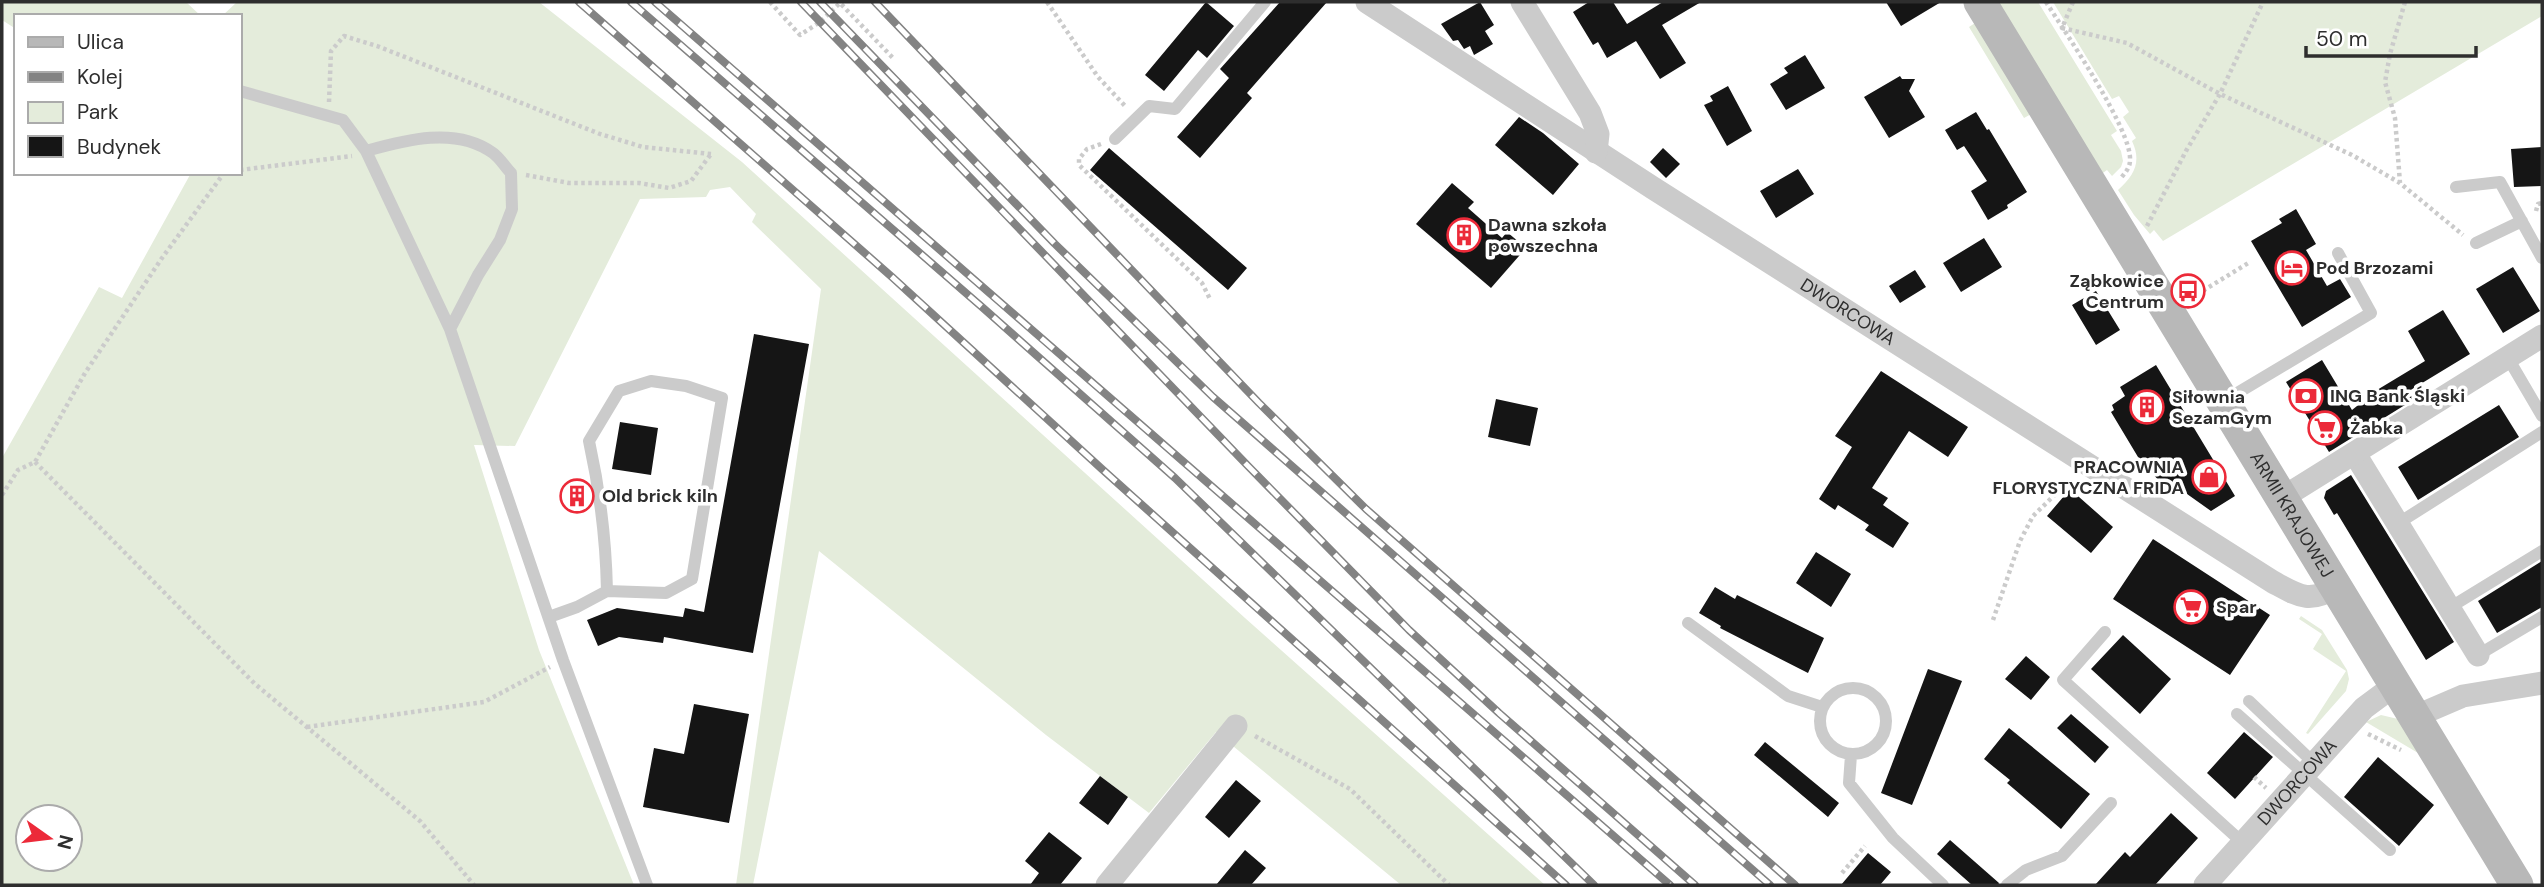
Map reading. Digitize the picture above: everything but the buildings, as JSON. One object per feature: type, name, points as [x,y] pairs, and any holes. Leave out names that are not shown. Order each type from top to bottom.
[{"type":"main road","name":"ARMII KRAJOWEJ","points":[[1980,2],[2283,498],[2325,593],[2395,685],[2517,885]]},
{"type":"street","name":"DWORCOWA","points":[[1367,2],[1597,152],[2273,582],[2298,595],[2325,593]]},
{"type":"street","points":[[1522,2],[1590,113],[1598,134],[1597,152]]},
{"type":"street","points":[[2283,498],[2542,337]]},
{"type":"street","points":[[2355,454],[2477,654]]},
{"type":"street","points":[[2414,717],[2463,696],[2542,683]]},
{"type":"street","name":"DWORCOWA","points":[[2205,885],[2369,703],[2395,685]]},
{"type":"street","points":[[1107,885],[1236,726]]},
{"type":"lane","points":[[1115,139],[1149,106],[1175,108],[1265,2]]},
{"type":"lane","points":[[242,92],[343,120],[366,151],[450,329],[549,618],[647,885]]},
{"type":"lane","points":[[366,151],[401,141],[434,137],[469,142],[492,153],[511,173],[512,209],[504,230],[450,329]]},
{"type":"lane","points":[[2456,187],[2500,183],[2542,258]]},
{"type":"lane","points":[[2476,243],[2522,221]]},
{"type":"lane","points":[[2224,402],[2371,313],[2338,253]]},
{"type":"lane","points":[[2508,358],[2542,416]]},
{"type":"lane","points":[[549,618],[607,591],[666,593],[692,579],[722,398],[686,386],[651,381],[619,391],[602,419],[589,441],[599,486],[606,539],[607,591]]},
{"type":"lane","points":[[2397,524],[2542,432]]},
{"type":"lane","points":[[2449,608],[2542,551]]},
{"type":"lane","points":[[2477,654],[2542,617]]},
{"type":"lane","points":[[1688,623],[1788,696],[1822,707]]},
{"type":"lane","points":[[2105,632],[2063,680],[2243,843]]},
{"type":"lane","points":[[1856,688],[1875,696],[1885,714],[1884,734],[1870,750],[1851,755],[1831,747],[1820,729],[1822,707],[1836,692],[1856,688]]},
{"type":"lane","points":[[2249,701],[2309,769],[2390,850]]},
{"type":"lane","points":[[2237,714],[2309,769]]},
{"type":"lane","points":[[1851,755],[1849,783],[1893,838],[1943,885]]},
{"type":"lane","points":[[2007,885],[2026,870],[2062,856],[2111,803]]},
{"type":"path","points":[[770,2],[800,35],[820,22],[840,3],[893,58]]},
{"type":"path","points":[[1047,2],[1098,77],[1120,103],[1139,116]]},
{"type":"path","points":[[2046,2],[2120,123],[2130,158],[2126,172],[2116,182]]},
{"type":"path","points":[[2062,27],[2073,2]]},
{"type":"path","points":[[2143,233],[2186,151],[2220,94],[2263,2]]},
{"type":"path","points":[[2400,183],[2395,118],[2385,82],[2405,2]]},
{"type":"path","points":[[2062,27],[2127,43],[2220,94],[2352,155],[2400,183],[2454,229],[2476,243]]},
{"type":"path","points":[[328,116],[331,51],[344,36],[377,46],[600,134],[643,147],[711,154],[691,181],[669,188],[639,183],[569,183],[511,173]]},
{"type":"path","points":[[1115,139],[1087,149],[1079,159],[1079,165],[1202,283],[1210,299]]},
{"type":"path","points":[[242,170],[346,158],[366,151]]},
{"type":"path","points":[[2,495],[18,470],[35,463],[85,373],[162,258],[223,175]]},
{"type":"path","points":[[2197,295],[2250,262]]},
{"type":"path","points":[[35,463],[255,684],[420,821],[474,885]]},
{"type":"path","points":[[1993,620],[2020,541],[2033,516],[2068,482],[2088,484],[2100,473]]},
{"type":"path","points":[[307,727],[484,702],[564,660]]},
{"type":"path","points":[[1236,726],[1350,789],[1449,885]]},
{"type":"path","points":[[2362,731],[2412,755]]},
{"type":"path","points":[[2255,777],[2266,788]]},
{"type":"path","points":[[1842,873],[1866,846]]},
{"type":"green space","points":[[2,2],[186,2],[199,14],[14,14],[14,28],[2,20]]},
{"type":"green space","points":[[237,2],[539,2],[742,162],[1245,618],[1545,885],[1401,885],[1216,732],[1149,813],[1046,735],[819,551],[753,885],[736,885],[821,289],[752,222],[756,214],[730,187],[710,190],[706,197],[640,199],[515,446],[474,445],[539,650],[634,885],[2,885],[2,458],[99,287],[122,298],[190,175],[242,175],[242,14],[224,14]]},
{"type":"green space","points":[[1994,2],[2038,2],[2117,131],[2111,135],[2121,151],[2123,161],[2112,176],[2107,170],[2100,175]]},
{"type":"green space","points":[[2053,2],[2542,2],[2542,16],[2163,241],[2154,230],[2150,234],[2118,190],[2132,174],[2136,162],[2132,141],[2136,138],[2123,117],[2129,112],[2119,96],[2112,99]]},
{"type":"green space","points":[[1978,21],[2033,113],[2024,118],[1969,27]]},
{"type":"green space","points":[[2301,616],[2322,630],[2347,670],[2349,679],[2346,691],[2308,734],[2306,733],[2346,671],[2313,649],[2322,634],[2299,619]]},
{"type":"green space","points":[[2381,715],[2398,719],[2418,753],[2366,722]]},
{"type":"railway","points":[[579,2],[892,277],[1566,885]]},
{"type":"railway","points":[[631,2],[1175,478],[1594,885]]},
{"type":"railway","points":[[655,2],[1670,885]]},
{"type":"railway","points":[[801,2],[1409,630],[1695,885]]},
{"type":"railway","points":[[820,2],[1055,244],[1213,397],[1770,885]]},
{"type":"railway","points":[[875,2],[1259,403],[1366,509],[1795,885]]},
{"type":"place","name":"Dawna szkoła powszechna","points":[[1464,235]]},
{"type":"place","name":"Pod Brzozami","points":[[2292,268]]},
{"type":"place","name":"Ząbkowice Centrum","points":[[2188,291]]},
{"type":"place","name":"ING Bank Śląski","points":[[2306,396]]},
{"type":"place","name":"Siłownia SezamGym","points":[[2147,407]]},
{"type":"place","name":"Żabka","points":[[2325,428]]},
{"type":"place","name":"PRACOWNIA FLORYSTYCZNA FRIDA","points":[[2209,477]]},
{"type":"place","name":"Old brick kiln","points":[[577,496]]},
{"type":"place","name":"Spar","points":[[2191,607]]}]
